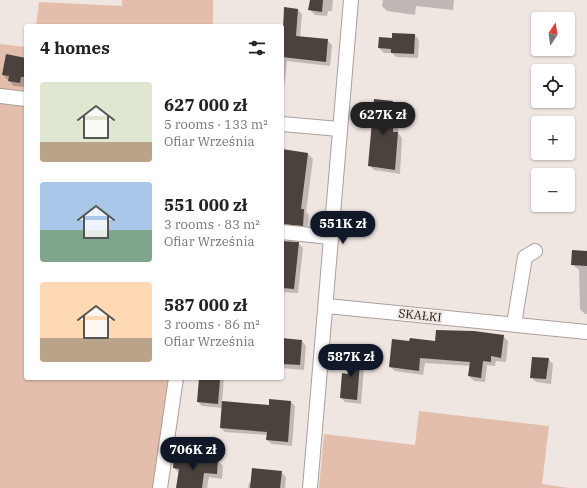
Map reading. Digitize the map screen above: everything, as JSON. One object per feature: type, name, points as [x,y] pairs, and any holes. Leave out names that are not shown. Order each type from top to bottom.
[{"type":"street","points":[[310,488],[326,306],[330,237],[352,0]]},
{"type":"street","points":[[0,96],[24,99]]},
{"type":"street","points":[[284,124],[340,129]]},
{"type":"street","points":[[284,232],[330,237]]},
{"type":"street","points":[[514,324],[525,257],[535,251]]},
{"type":"street","name":"SKAŁKI","points":[[326,306],[587,332]]},
{"type":"street","points":[[160,488],[176,380]]},
{"type":"shaded area","points":[[122,0],[213,0],[213,24],[36,24],[39,2],[122,6]]},
{"type":"shaded area","points":[[0,44],[24,47],[24,380],[184,380],[165,488],[0,488]]},
{"type":"shaded area","points":[[419,411],[549,426],[542,484],[569,488],[319,488],[324,434],[415,445]]},
{"type":"building","points":[[310,0],[323,0],[322,12],[308,10]]},
{"type":"building","points":[[284,7],[298,9],[296,36],[328,39],[326,62],[284,57]]},
{"type":"building","points":[[392,33],[415,34],[414,54],[391,53],[391,49],[378,48],[379,37],[392,38]]},
{"type":"building","points":[[6,54],[24,58],[24,77],[21,77],[20,83],[8,81],[9,76],[2,75]]},
{"type":"building","points":[[374,99],[393,101],[392,107],[395,107],[393,132],[398,132],[395,170],[368,166]]},
{"type":"building","points":[[284,149],[308,153],[301,209],[304,209],[303,226],[284,224]]},
{"type":"building","points":[[284,241],[299,242],[294,289],[284,288]]},
{"type":"building","points":[[572,250],[587,251],[587,266],[571,265]]},
{"type":"building","points":[[436,330],[474,331],[504,335],[501,358],[491,356],[491,362],[483,361],[481,378],[468,376],[470,362],[420,358],[419,371],[389,367],[392,339],[409,341],[410,338],[435,341]]},
{"type":"building","points":[[284,338],[302,340],[300,365],[284,364]]},
{"type":"building","points":[[351,350],[361,351],[357,400],[340,398],[342,373],[348,374]]},
{"type":"building","points":[[532,357],[549,358],[546,379],[530,378]]},
{"type":"building","points":[[199,380],[220,380],[218,404],[197,402]]},
{"type":"building","points":[[269,399],[291,401],[288,442],[266,440],[267,432],[220,428],[222,401],[269,405]]},
{"type":"building","points":[[174,456],[218,460],[217,474],[204,473],[202,488],[176,488],[179,469],[173,468]]},
{"type":"building","points":[[252,468],[282,471],[280,488],[250,488]]}]
